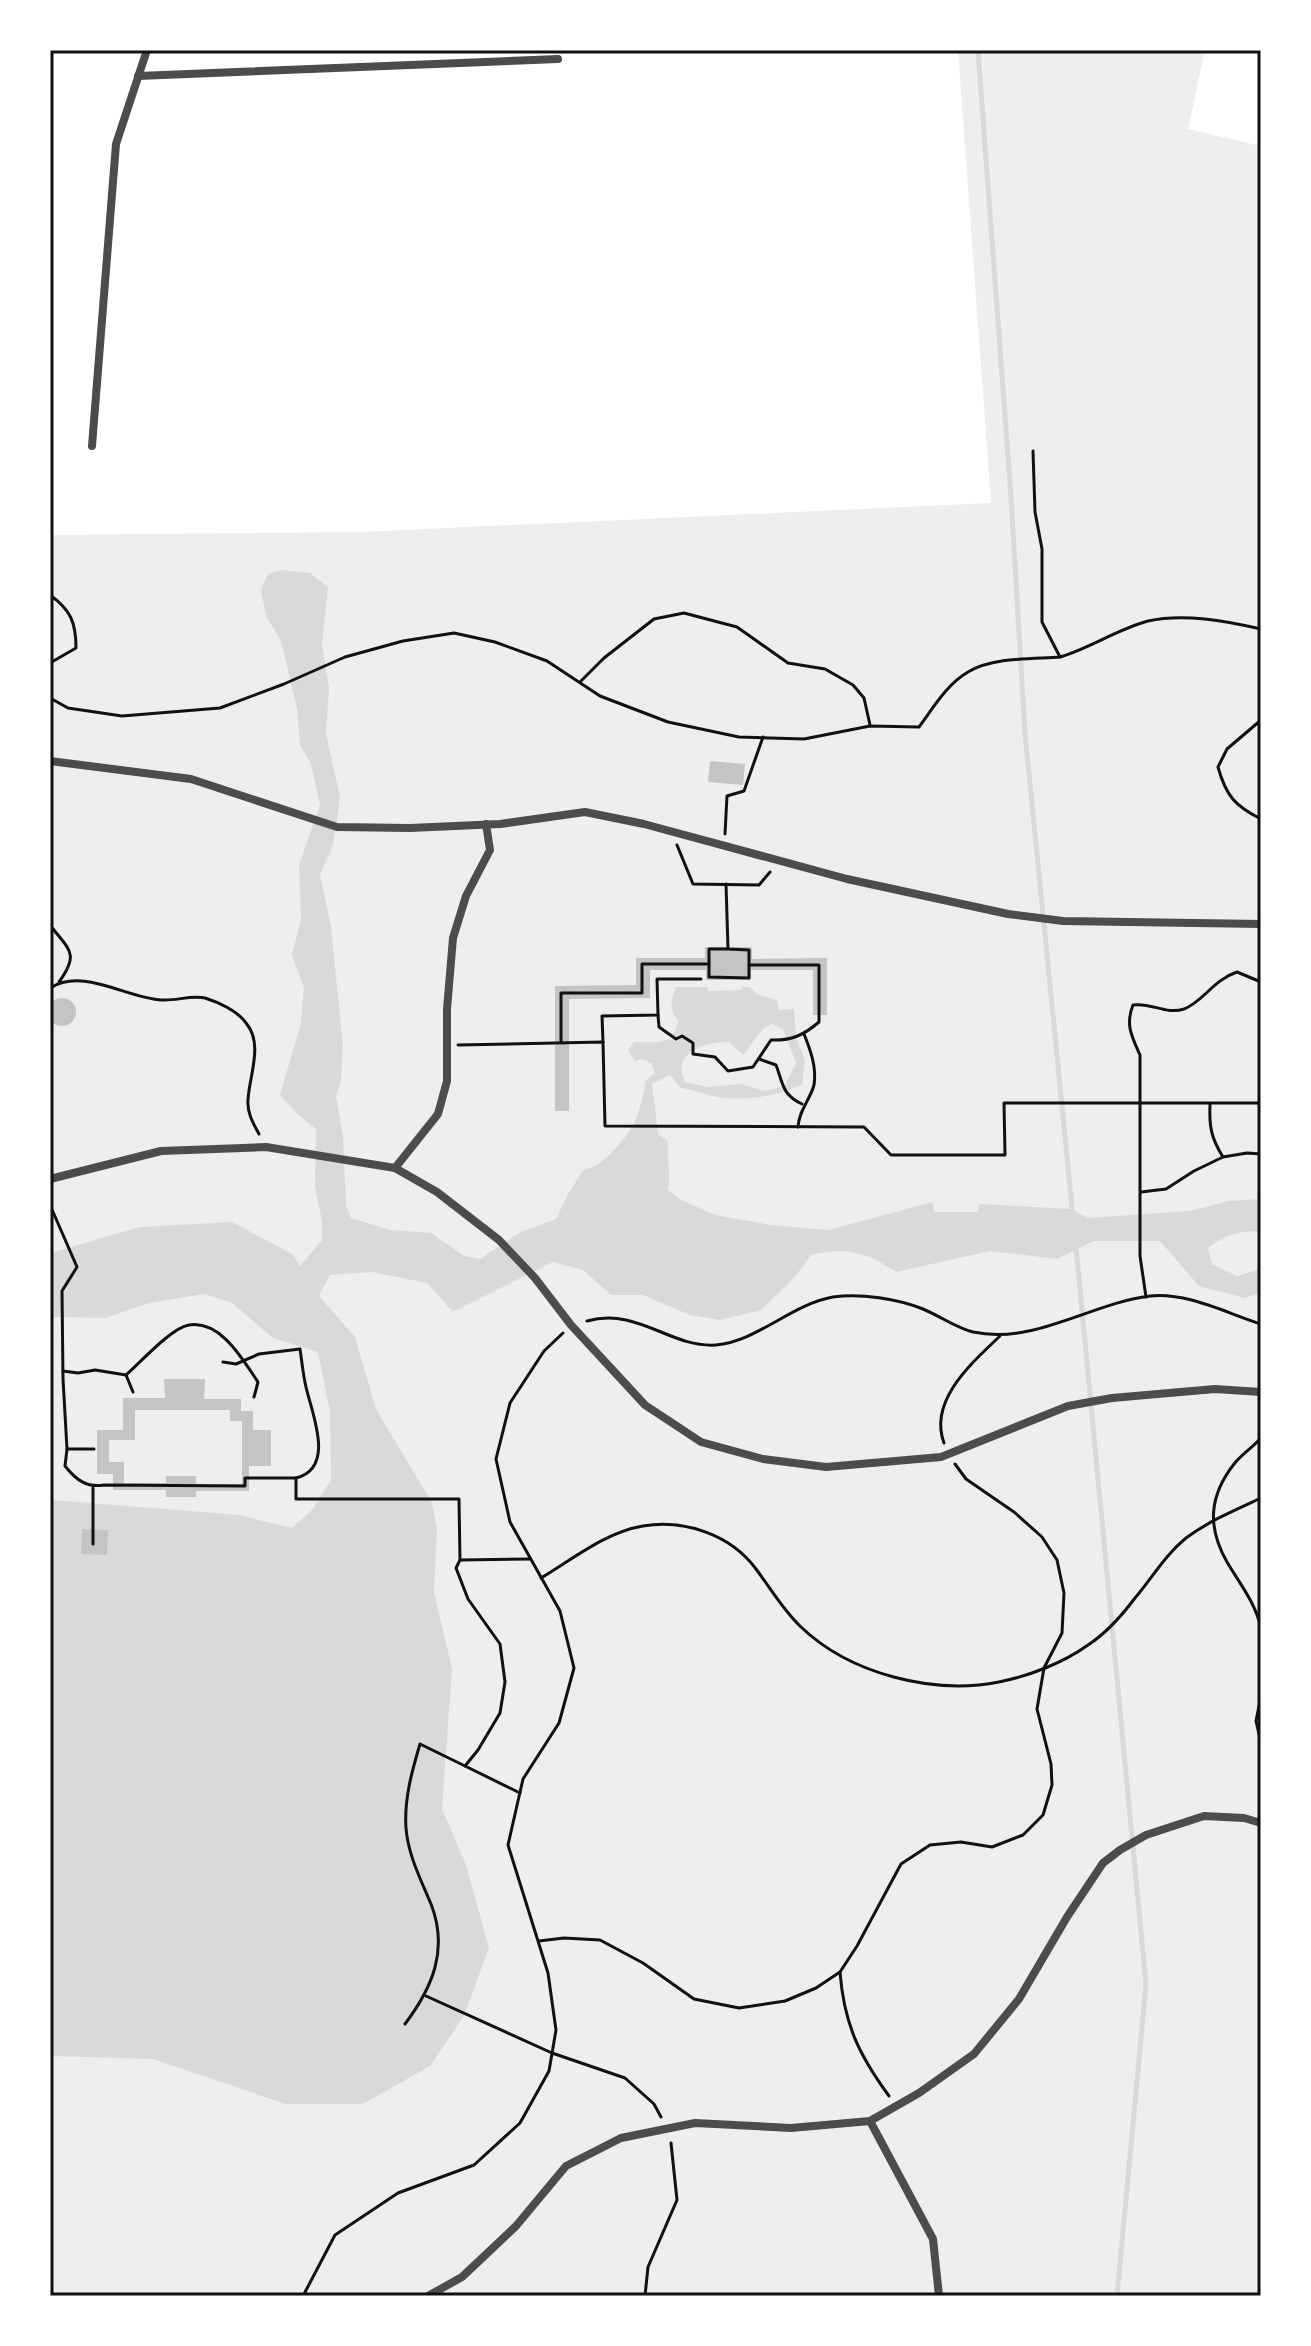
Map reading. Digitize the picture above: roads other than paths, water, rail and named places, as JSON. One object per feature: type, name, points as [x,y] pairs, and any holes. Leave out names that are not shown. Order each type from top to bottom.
[{"type":"street","points":[[92,446],[116,144],[147,50]]},
{"type":"street","points":[[138,76],[558,59]]},
{"type":"street","points":[[50,761],[191,779],[337,827],[410,828],[486,824],[585,812],[671,831],[847,879],[1008,914],[1063,921],[1261,924]]},
{"type":"street","points":[[395,1168],[438,1114],[447,1081],[447,1009],[453,938],[466,896],[490,850],[486,824]]},
{"type":"street","points":[[50,1179],[161,1151],[266,1147],[395,1168],[437,1192],[499,1240],[535,1278],[571,1325],[645,1405],[701,1442],[763,1459],[826,1467],[949,1454],[1068,1406],[1112,1398],[1215,1389],[1261,1392]]},
{"type":"street","points":[[428,2296],[462,2277],[516,2226],[566,2166],[621,2138],[695,2123],[791,2128],[870,2121],[974,2054],[1019,1999],[1103,1863],[1120,1850],[1146,1835],[1204,1816],[1244,1818],[1261,1823]]},
{"type":"street","points":[[870,2121],[933,2239],[939,2296]]},
{"type":"waterway","points":[[978,50],[1025,733],[1073,1217]]},
{"type":"waterway","points":[[1076,1247],[1146,1984],[1117,2296]]}]
